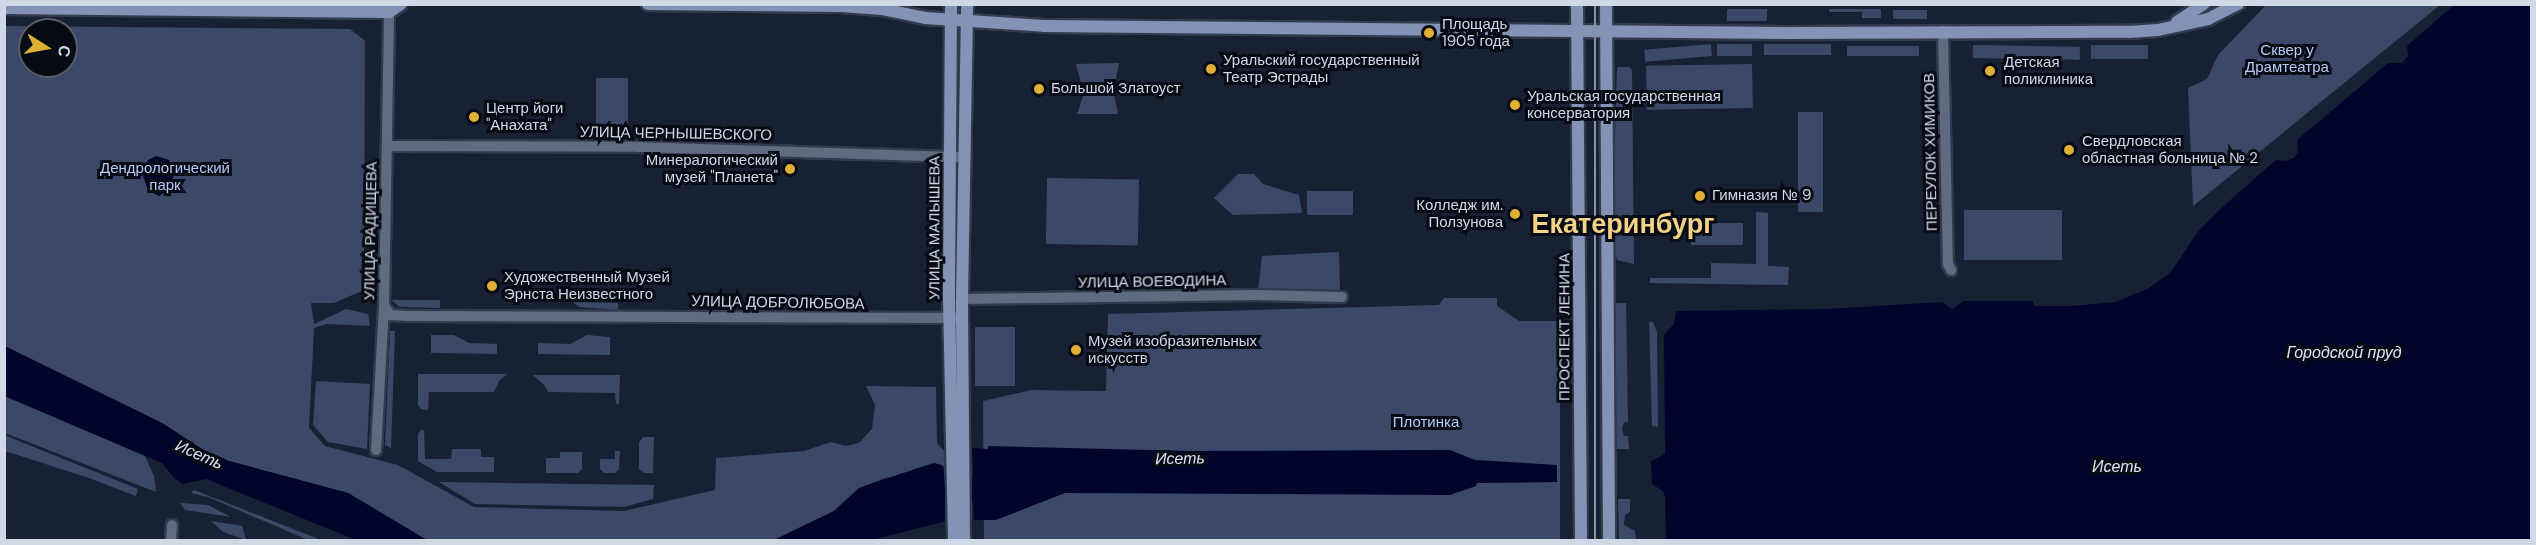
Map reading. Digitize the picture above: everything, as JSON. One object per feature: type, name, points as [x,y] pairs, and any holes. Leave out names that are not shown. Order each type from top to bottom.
[{"type":"main road","points":[[376,4],[390,8]]},
{"type":"main road","points":[[4,8],[390,8],[401,4]]},
{"type":"main road","points":[[648,4],[841,6],[951,20],[1044,26],[1577,32],[2129,32],[2208,19],[2238,4]]},
{"type":"main road","name":"УЛИЦА МАЛЫШЕВА","points":[[951,4],[951,157],[959,526]]},
{"type":"main road","name":"УЛИЦА МАЛЫШЕВА","points":[[956,318],[962,299],[968,4]]},
{"type":"main road","name":"ПРОСПЕКТ ЛЕНИНА","points":[[1576,4],[1581,540]]},
{"type":"main road","points":[[1606,4],[1610,540]]},
{"type":"main road","points":[[2171,26],[2204,4]]},
{"type":"main road","points":[[954,540],[959,526]]},
{"type":"main road","points":[[959,526],[964,540]]},
{"type":"street","name":"УЛИЦА РАДИЩЕВА","points":[[376,450],[384,305],[390,8]]},
{"type":"street","name":"ПЕРЕУЛОК ХИМИКОВ","points":[[1943,31],[1948,264],[1951,270]]},
{"type":"street","name":"УЛИЦА ЧЕРНЫШЕВСКОГО","points":[[388,146],[638,147],[964,157]]},
{"type":"street","name":"УЛИЦА ВОЕВОДИНА","points":[[962,299],[1342,297]]},
{"type":"street","name":"УЛИЦА ДОБРОЛЮБОВА","points":[[384,305],[390,315],[409,316],[956,318]]},
{"type":"street","points":[[171,540],[172,525]]},
{"type":"green space","name":"Сквер у Драмтеатра","points":[[2266,5],[2440,5],[2193,206],[2188,88],[2207,79],[2218,55]]},
{"type":"green space","points":[[1727,9],[1767,9],[1767,21],[1727,21]]},
{"type":"green space","points":[[1829,9],[1881,9],[1881,18],[1862,18],[1862,12],[1829,12]]},
{"type":"green space","points":[[1893,10],[1927,10],[1927,19],[1893,19]]},
{"type":"green space","name":"Дендрологический парк","points":[[4,26],[18,26],[18,78],[78,78],[78,27],[350,29],[365,41],[364,290],[334,303],[311,303],[314,324],[346,309],[368,314],[370,326],[327,324],[314,328],[309,428],[325,446],[398,465],[474,507],[624,511],[715,490],[716,458],[804,451],[831,442],[846,446],[859,443],[872,429],[875,405],[866,386],[936,387],[937,443],[946,453],[946,466],[885,478],[859,488],[834,511],[774,540],[427,540],[348,493],[229,461],[202,449],[162,423],[5,346]]},
{"type":"green space","points":[[1711,44],[1712,56],[1645,62],[1644,50]]},
{"type":"green space","points":[[1717,44],[1752,44],[1752,56],[1717,56]]},
{"type":"green space","points":[[1764,44],[1831,44],[1831,55],[1764,55]]},
{"type":"green space","points":[[1973,45],[2080,47],[2080,60],[1973,58]]},
{"type":"green space","points":[[2091,45],[2148,45],[2148,59],[2091,59]]},
{"type":"green space","points":[[1847,46],[1919,46],[1919,56],[1847,56]]},
{"type":"green space","points":[[1119,63],[1115,83],[1081,83],[1076,64]]},
{"type":"green space","points":[[1752,64],[1753,108],[1647,110],[1646,66]]},
{"type":"green space","points":[[1617,67],[1629,67],[1632,70],[1634,264],[1617,260],[1615,254],[1614,168]]},
{"type":"green space","points":[[596,78],[628,78],[628,132],[596,132]]},
{"type":"green space","points":[[1114,95],[1118,114],[1077,114],[1083,96]]},
{"type":"green space","points":[[1798,112],[1823,112],[1823,212],[1798,212]]},
{"type":"green space","points":[[1238,174],[1254,174],[1263,184],[1299,195],[1302,213],[1233,215],[1214,198]]},
{"type":"green space","points":[[1047,178],[1139,180],[1138,246],[1046,244]]},
{"type":"green space","points":[[1307,191],[1353,191],[1353,215],[1307,215]]},
{"type":"green space","points":[[1964,210],[2062,210],[2062,260],[1964,260]]},
{"type":"green space","points":[[1756,212],[1768,213],[1768,266],[1789,267],[1788,285],[1650,283],[1650,278],[1711,278],[1711,263],[1756,264]]},
{"type":"green space","points":[[1691,223],[1743,223],[1743,245],[1691,245]]},
{"type":"green space","points":[[1339,252],[1340,294],[1258,291],[1262,256]]},
{"type":"green space","name":"Плотинка","points":[[1444,298],[1497,298],[1497,306],[1519,321],[1560,321],[1560,540],[984,540],[983,401],[1031,390],[1106,391],[1108,314],[1439,305]]},
{"type":"green space","points":[[391,300],[440,300],[440,308],[400,307]]},
{"type":"green space","points":[[573,302],[618,303],[618,310],[579,307]]},
{"type":"green space","points":[[1614,303],[1626,303],[1628,422],[1624,422],[1622,429],[1624,436],[1628,436],[1629,449],[1615,449]]},
{"type":"green space","points":[[1649,322],[1653,322],[1657,332],[1658,427],[1652,426]]},
{"type":"green space","points":[[975,327],[1015,327],[1015,386],[975,386]]},
{"type":"green space","points":[[390,331],[395,331],[391,448],[385,445]]},
{"type":"green space","points":[[431,335],[454,335],[469,343],[497,344],[497,354],[431,353]]},
{"type":"green space","points":[[587,335],[610,337],[610,355],[538,354],[538,343],[570,344]]},
{"type":"green space","points":[[418,374],[507,374],[499,381],[494,392],[429,392],[428,410],[421,409],[418,405]]},
{"type":"green space","points":[[533,375],[620,375],[619,404],[616,404],[615,393],[548,392]]},
{"type":"green space","points":[[316,381],[370,384],[367,449],[328,442],[313,425]]},
{"type":"green space","points":[[4,396],[145,456],[154,476],[156,492],[5,433]]},
{"type":"green space","points":[[424,430],[425,459],[451,459],[452,449],[481,449],[481,457],[494,457],[494,472],[437,472],[418,461],[418,434]]},
{"type":"green space","points":[[4,435],[138,489],[136,496],[5,451]]},
{"type":"green space","points":[[643,437],[654,437],[653,473],[644,473],[639,469],[639,442]]},
{"type":"green space","points":[[615,451],[620,451],[619,469],[615,473],[604,473],[600,469],[600,459],[615,459]]},
{"type":"green space","points":[[560,452],[582,452],[582,469],[578,473],[546,473],[546,458],[560,458]]},
{"type":"green space","points":[[439,482],[654,485],[653,499],[624,507],[475,504]]},
{"type":"green space","points":[[194,490],[321,540],[308,540],[208,497],[191,493]]},
{"type":"green space","points":[[1618,499],[1630,499],[1630,512],[1625,515],[1624,525],[1635,531],[1636,540],[1619,540]]},
{"type":"green space","points":[[180,503],[208,505],[231,517],[185,510]]},
{"type":"green space","points":[[211,521],[242,526],[246,540],[223,532]]},
{"type":"water","name":"Городской пруд","points":[[2454,5],[2531,5],[2531,540],[1666,540],[1665,496],[1663,491],[1652,484],[1651,461],[1665,454],[1664,335],[1674,324],[1676,311],[1826,309],[1942,302],[1952,309],[1964,301],[2033,301],[2034,306],[2071,306],[2116,302],[2149,288],[2171,272],[2199,230],[2228,202],[2276,160],[2285,161],[2294,158],[2298,152],[2297,140],[2388,63],[2402,63],[2408,56],[2407,46]]},
{"type":"water","points":[[156,156],[169,160],[174,175],[169,190],[159,196],[148,190],[143,176],[148,160]]},
{"type":"water","name":"Исеть","points":[[4,346],[162,423],[202,449],[229,461],[348,493],[427,540],[356,540],[206,479],[183,484],[175,479],[162,463],[5,396]]},
{"type":"water","name":"Исеть","points":[[988,446],[1190,451],[1450,450],[1475,460],[1557,465],[1557,482],[1477,483],[1476,486],[1450,495],[1065,493],[996,520],[974,520],[973,502],[948,505],[944,508],[948,517],[946,521],[872,540],[774,540],[834,511],[859,488],[934,463],[942,465],[946,480],[973,478],[972,448],[988,449]]},
{"type":"tram line","points":[[286,4],[345,4]]},
{"type":"tram line","points":[[1595,4],[1595,540]]},
{"type":"place","name":"Площадь 1905 года","points":[[1429,33]]},
{"type":"place","name":"Уральский государственный Театр Эстрады","points":[[1211,69]]},
{"type":"place","name":"Детская поликлиника","points":[[1990,71]]},
{"type":"place","name":"Большой Златоуст","points":[[1039,89]]},
{"type":"place","name":"Уральская государственная консерватория","points":[[1515,105]]},
{"type":"place","name":"Центр йоги \"Анахата\"","points":[[474,117]]},
{"type":"place","name":"Свердловская областная больница № 2","points":[[2069,150]]},
{"type":"place","name":"Минералогический музей \"Планета\"","points":[[790,169]]},
{"type":"place","name":"Гимназия № 9","points":[[1700,196]]},
{"type":"place","name":"Колледж им. Ползунова","points":[[1515,214]]},
{"type":"place","name":"Художественный Музей Эрнста Неизвестного","points":[[492,286]]},
{"type":"place","name":"Музей изобразительных искусств","points":[[1076,350]]},
{"type":"district","name":"Екатеринбург","points":[[1623,224]]}]
